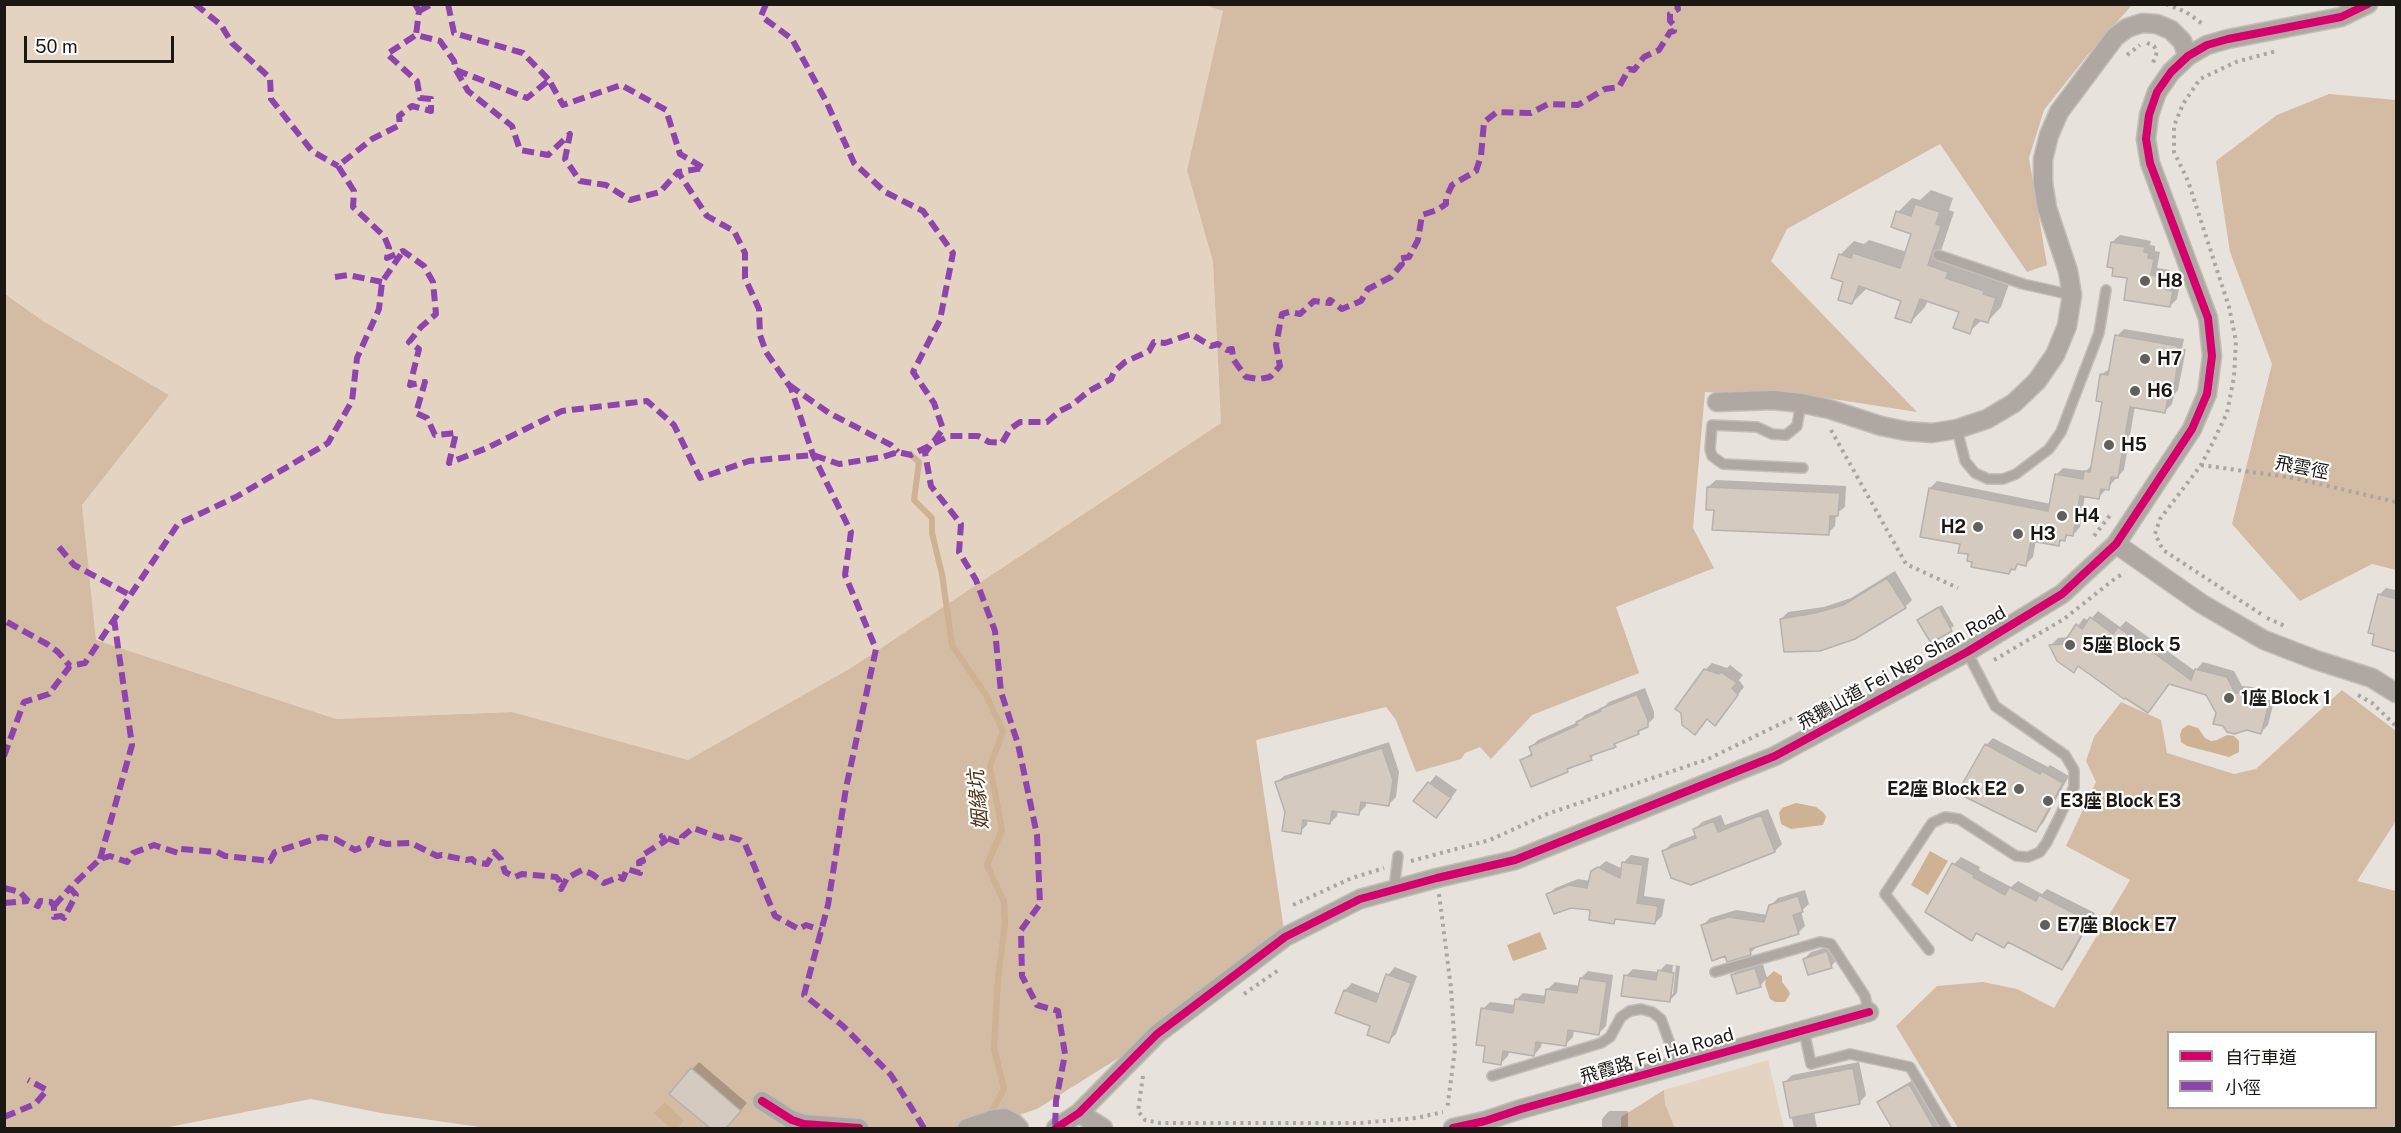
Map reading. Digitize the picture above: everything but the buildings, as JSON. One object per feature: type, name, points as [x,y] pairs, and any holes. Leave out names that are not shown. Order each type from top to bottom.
[{"type":"street","name":"飛鵝山道 Fei Ngo Shan Road","points":[[1056,1128],[1080,1113],[1157,1034],[1285,937],[1360,899],[1515,860],[1774,756],[1967,652],[2062,594],[2116,544],[2192,429],[2208,384],[2212,356],[2208,318],[2150,163],[2146,139],[2149,115],[2157,92],[2170,72],[2188,56],[2207,45],[2341,17],[2368,4]]},
{"type":"street","points":[[1717,402],[1773,400],[1801,403],[1829,409],[1881,426],[1932,433],[1957,429],[1996,414],[2014,403],[2037,381],[2055,355],[2067,326],[2072,295],[2068,271],[2047,208],[2043,183],[2043,159],[2049,135],[2059,112],[2115,38],[2127,28],[2142,23],[2157,24],[2171,30],[2182,41],[2188,56]]},
{"type":"street","points":[[2116,544],[2202,604],[2264,640],[2372,678],[2396,689]]},
{"type":"street","name":"飛霞路 Fei Ha Road","points":[[1453,1128],[1485,1125],[1678,1066],[1869,1012]]},
{"type":"street","points":[[762,1101],[792,1120],[804,1124],[859,1128]]},
{"type":"street","points":[[1080,1113],[1103,1128]]},
{"type":"street","points":[[967,1128],[993,1119],[1005,1118],[1018,1128]]},
{"type":"lane","points":[[1938,255],[2024,284],[2072,295]]},
{"type":"lane","points":[[1957,429],[1965,461],[1974,473],[1988,479],[2003,479],[2016,474],[2049,449],[2061,432],[2099,333],[2106,290]]},
{"type":"lane","points":[[1801,403],[1797,426],[1786,435],[1772,434],[1757,427],[1712,425],[1710,450],[1717,462],[1723,464],[1803,468]]},
{"type":"lane","points":[[1929,950],[1886,894],[1932,823],[1945,817],[1959,819],[2016,856],[2028,857],[2040,852],[2047,842],[2074,787],[2074,770],[2066,755],[1995,706],[1967,652]]},
{"type":"lane","points":[[1394,889],[1398,860]]},
{"type":"lane","points":[[1715,972],[1820,942],[1830,944],[1865,996],[1869,1012]]},
{"type":"lane","points":[[1492,1076],[1601,1044],[1610,1037],[1621,1017],[1630,1011],[1641,1009],[1652,1012],[1661,1019],[1678,1066]]},
{"type":"lane","points":[[1804,1031],[1811,1064],[1850,1054],[1910,1067],[1946,1128]]},
{"type":"path","points":[[2166,4],[2186,12],[2198,23],[2210,28]]},
{"type":"path","points":[[2121,63],[2138,46],[2146,42],[2154,46],[2157,52],[2152,67]]},
{"type":"path","points":[[2279,50],[2235,62],[2200,79],[2183,104],[2174,126],[2174,152],[2187,182],[2229,307],[2236,341],[2234,377],[2227,413],[2201,465],[2160,519],[2155,534],[2163,550],[2267,618],[2294,630]]},
{"type":"path","points":[[1831,429],[1906,564],[1958,588]]},
{"type":"path","points":[[2087,543],[2114,509]]},
{"type":"path","points":[[1977,669],[2064,619],[2116,577],[2127,572]]},
{"type":"path","points":[[1293,905],[1398,860],[1490,840],[1547,814],[1708,759],[1870,681]]},
{"type":"path","points":[[2354,692],[2372,703],[2397,726]]},
{"type":"path","points":[[1437,878],[1451,988],[1455,1049],[1446,1111]]},
{"type":"path","points":[[1235,1000],[1280,969]]},
{"type":"path","points":[[1148,1070],[1142,1078],[1138,1111],[1145,1120],[1160,1124],[1360,1123],[1416,1118],[1458,1109]]},
{"type":"shaded area","points":[[1205,4],[1223,10],[1187,170],[1213,262],[1221,423],[851,668],[688,760],[512,712],[336,719],[96,640],[82,505],[169,395],[43,321],[5,293],[4,5]]},
{"type":"shaded area","points":[[1205,5],[2132,5],[2086,57],[2044,110],[2029,158],[2047,265],[2027,272],[1940,144],[1787,229],[1771,261],[1917,412],[1820,397],[1705,392],[1693,528],[1714,568],[1616,607],[1639,673],[1532,715],[1491,759],[1480,747],[1465,753],[1461,759],[1416,772],[1396,720],[1386,707],[1256,740],[1285,937],[1157,1034],[1037,1109],[980,1128],[487,1128],[381,1113],[311,1099],[164,1128],[5,1128],[4,293],[43,321],[169,395],[82,505],[96,640],[336,719],[512,712],[688,760],[851,668],[1221,423],[1213,262],[1187,170],[1223,11]]},
{"type":"shaded area","points":[[2329,94],[2396,100],[2396,570],[2372,564],[2300,601],[2232,524],[2272,364],[2230,252],[2216,161],[2277,115]]},
{"type":"shaded area","points":[[2342,690],[2396,731],[2396,821],[2357,881],[2396,891],[2396,1128],[1958,1128],[1896,1026],[1937,986],[1983,982],[2017,989],[2054,1008],[2130,880],[2066,846],[2096,782],[2086,761],[2094,737],[2121,702],[2161,720],[2167,753],[2234,774],[2256,769]]},
{"type":"shaded area","points":[[2188,725],[2198,728],[2205,738],[2211,741],[2227,735],[2234,736],[2239,741],[2239,752],[2229,757],[2187,746],[2181,742],[2180,735],[2182,729]]},
{"type":"shaded area","points":[[1796,803],[1816,807],[1824,813],[1826,817],[1823,825],[1791,829],[1781,824],[1779,813],[1782,808]]},
{"type":"shaded area","points":[[1930,851],[1948,861],[1928,895],[1911,885]]},
{"type":"shaded area","points":[[1540,932],[1547,949],[1513,961],[1507,945]]},
{"type":"shaded area","points":[[1774,971],[1782,976],[1782,982],[1789,991],[1790,994],[1785,1002],[1775,1002],[1770,999],[1765,984],[1766,978]]},
{"type":"shaded area","points":[[1768,1060],[1784,1128],[1675,1128],[1665,1104],[1664,1090]]},
{"type":"shaded area","points":[[1664,1090],[1665,1104],[1675,1128],[1621,1128],[1621,1117]]},
{"type":"shaded area","points":[[665,1102],[684,1121],[677,1128],[670,1128],[654,1113]]},
{"type":"waterway","name":"姻緣坑","points":[[911,455],[919,462],[914,500],[932,518],[932,533],[942,574],[952,645],[986,695],[1003,731],[990,766],[1002,830],[987,865],[1004,902],[1005,923],[998,979],[994,1048],[1004,1089],[989,1116]]},
{"type":"marked path","points":[[195,4],[221,25],[232,43],[270,78],[271,99],[312,151],[338,166]]},
{"type":"marked path","points":[[415,4],[419,11],[416,35]]},
{"type":"marked path","points":[[419,11],[432,4]]},
{"type":"marked path","points":[[448,4],[454,33],[523,53],[549,80]]},
{"type":"marked path","points":[[766,4],[761,16],[792,39],[826,101],[854,163],[885,192],[923,211],[953,253],[940,320],[913,372],[934,403],[943,429],[925,453],[931,486],[961,524],[959,552],[976,580],[995,631],[1001,692],[1018,744],[1037,835],[1040,904],[1021,930],[1022,976],[1037,1005],[1058,1011],[1065,1054],[1056,1101],[1055,1128]]},
{"type":"marked path","points":[[924,1128],[891,1075],[843,1026],[804,995],[828,905],[846,788],[876,649],[845,575],[851,532],[813,455],[791,388],[766,352],[760,335],[759,309],[745,278],[745,253],[734,231],[707,216],[678,172],[704,168],[680,154],[666,110],[621,85],[563,105],[549,80],[527,98],[456,70],[454,61],[440,41],[416,35],[387,54],[417,81],[420,98],[431,99],[431,111],[412,106],[399,116],[400,125],[372,139],[338,166],[354,191],[353,207],[384,236],[389,248],[387,258],[403,251],[424,266],[433,282],[436,314],[409,342],[419,349],[410,385],[425,382],[416,413],[427,418],[435,435],[456,433],[449,463],[487,448],[562,411],[647,401],[674,425],[700,478],[749,461],[813,455],[839,464],[883,457],[898,452],[911,455],[949,436],[978,436],[989,442],[1002,443],[1010,429],[1020,422],[1047,422],[1089,391],[1111,379],[1114,372],[1125,362],[1149,351],[1154,342],[1165,343],[1191,334],[1211,346],[1218,344],[1227,350],[1232,349],[1233,359],[1246,377],[1259,379],[1270,377],[1280,366],[1276,345],[1282,314],[1289,312],[1300,314],[1314,301],[1330,303],[1330,300],[1342,309],[1361,301],[1368,289],[1391,277],[1402,264],[1399,259],[1409,257],[1418,240],[1422,215],[1446,204],[1446,198],[1452,185],[1476,171],[1481,156],[1484,122],[1497,112],[1531,113],[1548,104],[1578,105],[1605,89],[1619,87],[1629,69],[1634,70],[1644,57],[1659,50],[1670,32],[1674,31],[1675,26],[1670,21],[1670,14],[1678,9],[1677,4]]},
{"type":"marked path","points":[[456,70],[468,91],[512,126],[520,150],[548,155],[570,134],[565,159],[580,181],[606,185],[630,200],[660,192],[678,172]]},
{"type":"marked path","points":[[4,756],[24,702],[49,694],[70,666],[85,663],[178,524],[236,497],[328,443],[352,401],[357,358],[379,309],[382,282],[403,251]]},
{"type":"marked path","points":[[335,277],[348,275],[382,282]]},
{"type":"marked path","points":[[789,385],[829,413],[891,445],[898,452]]},
{"type":"marked path","points":[[59,547],[74,565],[130,595]]},
{"type":"marked path","points":[[100,859],[132,745],[114,619]]},
{"type":"marked path","points":[[7,622],[47,644],[58,652],[70,666]]},
{"type":"marked path","points":[[4,888],[20,892],[28,901],[38,906],[40,901],[51,902],[54,906],[54,917],[64,918],[76,895],[70,888],[100,859],[110,856],[127,862],[133,853],[154,845],[178,853],[181,849],[217,852],[225,856],[270,861],[275,852],[321,837],[335,839],[355,850],[368,845],[370,839],[386,844],[411,843],[437,856],[472,859],[475,862],[487,864],[494,852],[501,859],[505,872],[515,877],[522,874],[556,877],[561,889],[567,878],[582,870],[604,883],[619,877],[623,879],[627,869],[640,873],[639,862],[643,861],[641,856],[665,841],[662,836],[677,842],[682,841],[682,837],[693,828],[721,838],[727,836],[740,840],[745,844],[775,916],[799,929],[806,925],[821,930]]},
{"type":"marked path","points":[[54,906],[70,888]]},
{"type":"marked path","points":[[4,903],[28,901]]},
{"type":"marked path","points":[[4,1117],[35,1104],[47,1090],[28,1080]]},
{"type":"cycle path","points":[[1056,1128],[1079,1113],[1157,1034],[1285,937],[1360,899],[1515,860],[1775,756],[1967,652],[2062,594],[2116,544],[2192,429],[2207,394],[2212,356],[2208,318],[2150,163],[2146,139],[2149,115],[2157,92],[2171,72],[2188,56],[2207,45],[2341,17],[2368,4]]},
{"type":"cycle path","points":[[1453,1128],[1485,1121],[1869,1012]]},
{"type":"cycle path","points":[[762,1101],[792,1120],[804,1124],[859,1128]]},
{"type":"place","name":"H8","points":[[2145,281]]},
{"type":"place","name":"H7","points":[[2145,359]]},
{"type":"place","name":"H6","points":[[2135,391]]},
{"type":"place","name":"H5","points":[[2109,445]]},
{"type":"place","name":"H4","points":[[2062,516]]},
{"type":"place","name":"H2","points":[[1978,527]]},
{"type":"place","name":"H3","points":[[2018,534]]},
{"type":"place","name":"5座 Block 5","points":[[2070,645]]},
{"type":"place","name":"1座 Block 1","points":[[2229,698]]},
{"type":"place","name":"E2座 Block E2","points":[[2019,789]]},
{"type":"place","name":"E3座 Block E3","points":[[2048,801]]},
{"type":"place","name":"E7座 Block E7","points":[[2045,925]]}]
